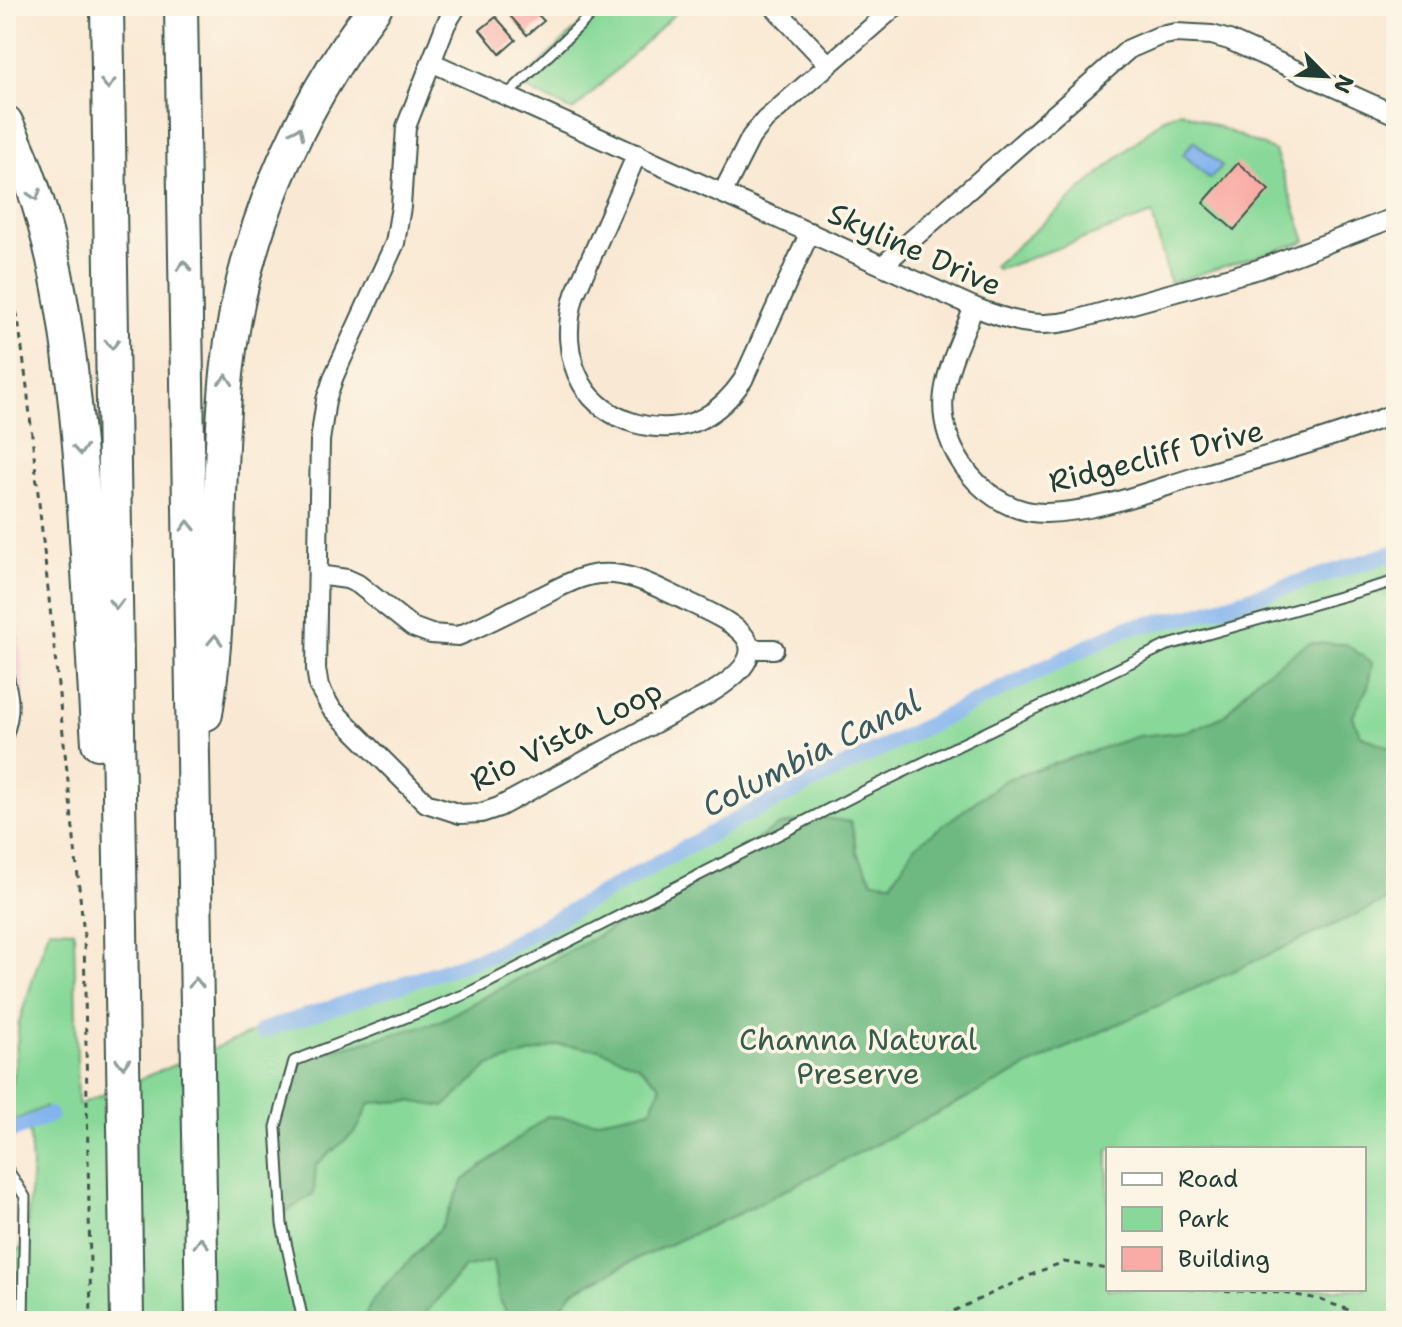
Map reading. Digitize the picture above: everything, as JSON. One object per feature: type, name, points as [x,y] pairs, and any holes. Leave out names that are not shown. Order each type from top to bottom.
[{"type":"highway","points":[[107,6],[127,1321]]},
{"type":"highway","points":[[181,6],[202,1321]]},
{"type":"highway","points":[[192,800],[214,666],[226,384],[232,334],[244,281],[267,204],[309,109],[329,71],[376,6]]},
{"type":"highway","points":[[6,122],[32,185],[49,240],[64,308],[84,499],[105,854],[122,957]]},
{"type":"street","points":[[457,6],[446,24],[406,127],[401,207],[395,243],[326,400],[320,441],[318,575],[347,579],[358,584],[412,627],[445,637],[458,636],[586,576],[622,574],[728,620],[747,636],[750,649],[774,649]]},
{"type":"street","points":[[773,6],[828,64]]},
{"type":"street","points":[[723,192],[751,137],[765,120],[896,6]]},
{"type":"street","points":[[883,265],[1129,49],[1159,36],[1194,32],[1229,40],[1396,115]]},
{"type":"street","name":"Skyline Drive","points":[[431,62],[974,307],[1031,325],[1061,323],[1259,269],[1396,217]]},
{"type":"street","points":[[637,154],[569,313],[568,336],[572,360],[582,385],[600,405],[618,416],[639,425],[661,428],[682,425],[701,419],[733,395],[743,380],[810,232]]},
{"type":"street","name":"Ridgecliff Drive","points":[[974,307],[944,392],[946,430],[972,479],[986,491],[1021,509],[1041,514],[1083,510],[1320,442],[1396,413]]},
{"type":"street","name":"Rio Vista Loop","points":[[318,575],[316,669],[319,687],[331,708],[426,803],[460,814],[481,813],[499,807],[709,694],[737,674],[746,663],[750,649]]},
{"type":"lane","points":[[507,95],[600,6]]},
{"type":"lane","points":[[303,1321],[282,1224],[276,1127],[294,1061],[466,994],[846,800],[1165,646],[1396,581]]},
{"type":"lane","points":[[6,667],[14,696],[14,719],[6,740]]},
{"type":"lane","points":[[6,1167],[25,1197],[23,1321]]},
{"type":"path","points":[[6,277],[18,318],[27,387],[84,935],[91,1321]]},
{"type":"path","points":[[932,1321],[1064,1262],[1106,1269]]},
{"type":"path","points":[[1236,1291],[1284,1293],[1318,1299],[1380,1321]]},
{"type":"shaded area","points":[[6,489],[24,687],[23,724],[6,759]]},
{"type":"green space","points":[[600,6],[683,6],[573,111],[518,85]]},
{"type":"green space","points":[[1181,111],[1275,151],[1306,241],[1170,283],[1152,214],[997,270],[994,266],[1162,119]]},
{"type":"green space","name":"Chamna Natural Preserve","points":[[1396,552],[1396,1321],[6,1321],[6,1254],[26,1247],[32,1165],[29,1126],[50,1116],[45,1107],[6,1124],[6,1088],[13,1083],[19,1022],[49,929],[74,930],[78,1105],[261,1029],[493,954],[739,818],[1126,628],[1193,616]]},
{"type":"green space","points":[[1309,643],[1346,644],[1372,663],[1368,687],[1353,716],[1360,735],[1388,747],[1396,744],[1396,896],[1055,1053],[740,1213],[637,1259],[572,1292],[552,1321],[512,1321],[499,1299],[493,1261],[464,1268],[419,1321],[362,1321],[374,1298],[441,1227],[464,1180],[547,1116],[593,1121],[651,1110],[661,1086],[638,1065],[599,1049],[559,1045],[489,1066],[444,1107],[410,1101],[370,1103],[357,1130],[316,1165],[314,1193],[282,1215],[276,1127],[294,1061],[438,1022],[688,887],[777,826],[816,817],[851,822],[857,853],[873,881],[892,882],[915,846],[1005,780],[1138,736],[1189,731],[1224,716],[1256,679]]},
{"type":"water","points":[[1194,141],[1222,166],[1210,179],[1183,154]]},
{"type":"building","points":[[508,6],[530,6],[544,21],[527,35],[504,9]]},
{"type":"building","points":[[496,17],[516,40],[500,54],[480,30]]},
{"type":"building","points":[[1238,163],[1269,190],[1234,230],[1203,203]]},
{"type":"waterway","name":"Columbia Canal","points":[[261,1031],[493,954],[739,818],[1126,628],[1193,616],[1396,552]]},
{"type":"waterway","name":"Columbia Canal","points":[[6,1133],[50,1115]]}]
